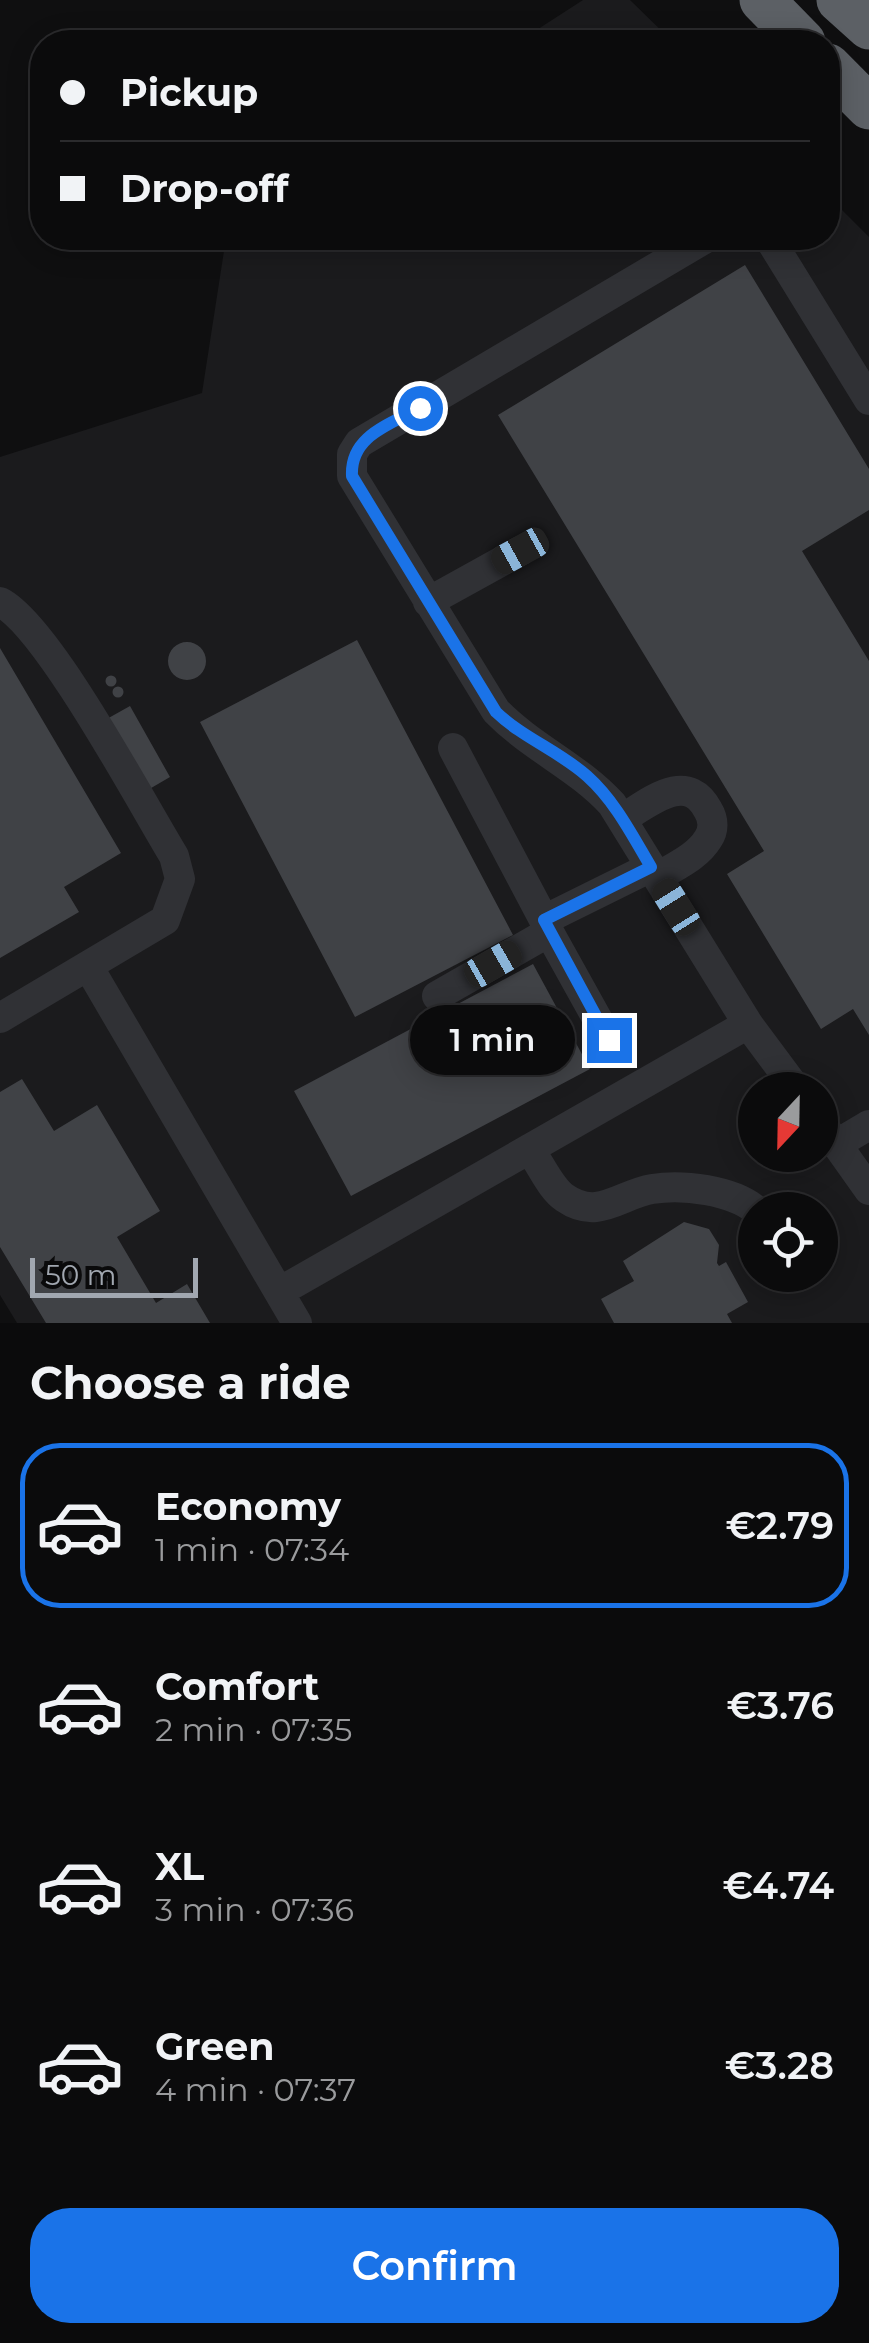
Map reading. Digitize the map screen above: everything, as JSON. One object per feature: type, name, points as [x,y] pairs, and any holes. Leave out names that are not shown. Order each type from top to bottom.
[{"type":"highway","points":[[762,0],[791,30]]},
{"type":"highway","points":[[840,0],[869,28]]},
{"type":"highway","points":[[840,78],[869,107]]},
{"type":"lane","points":[[686,250],[359,443],[352,454],[352,476],[496,712],[531,741],[585,775],[622,818],[748,1024],[784,1072]]},
{"type":"lane","points":[[777,250],[869,400]]},
{"type":"lane","points":[[428,602],[520,551]]},
{"type":"lane","points":[[0,602],[18,611],[44,645],[174,856],[180,880],[165,920],[0,1018]]},
{"type":"lane","points":[[452,748],[609,1040]]},
{"type":"lane","points":[[437,996],[547,926],[700,850],[711,835],[713,819],[701,797],[684,789],[665,793],[622,818]]},
{"type":"lane","points":[[88,966],[297,1323]]},
{"type":"lane","points":[[279,1292],[748,1024]]},
{"type":"lane","points":[[838,1130],[869,1125]]},
{"type":"lane","points":[[838,1146],[869,1190]]},
{"type":"lane","points":[[529,1149],[556,1189],[586,1208],[608,1207],[650,1189],[687,1188],[722,1194],[738,1202]]},
{"type":"shaded area","points":[[583,0],[630,0],[661,30],[537,30]]},
{"type":"shaded area","points":[[840,208],[869,237],[869,1323],[17,1323],[0,1295],[0,457],[202,393],[224,250],[840,250]]},
{"type":"building","points":[[745,265],[869,469],[869,510],[802,551],[869,661],[869,1035],[853,1009],[821,1029],[727,874],[764,851],[498,415]]},
{"type":"building","points":[[357,640],[513,935],[355,1017],[200,722]]},
{"type":"building","points":[[187,642],[200,648],[206,661],[200,674],[187,680],[174,674],[168,661],[174,648]]},
{"type":"building","points":[[0,648],[121,853],[64,887],[79,912],[0,958]]},
{"type":"building","points":[[111,675],[117,681],[111,687],[105,681]]},
{"type":"building","points":[[118,686],[124,692],[118,698],[112,692]]},
{"type":"building","points":[[130,706],[170,777],[146,791],[105,720]]},
{"type":"building","points":[[533,964],[590,1069],[351,1196],[294,1091]]},
{"type":"building","points":[[22,1079],[54,1131],[97,1105],[160,1211],[117,1237],[156,1303],[187,1284],[210,1323],[46,1323],[0,1247],[0,1092]]},
{"type":"building","points":[[684,1222],[709,1229],[719,1245],[717,1263],[719,1266],[726,1262],[738,1284],[738,1292],[742,1292],[748,1302],[727,1314],[732,1323],[614,1323],[601,1299],[634,1281],[623,1261]]},
{"type":"route","points":[[420,408],[359,443],[352,454],[352,476],[496,712],[531,741],[585,775],[612,804],[651,867],[544,920],[609,1040]]}]
